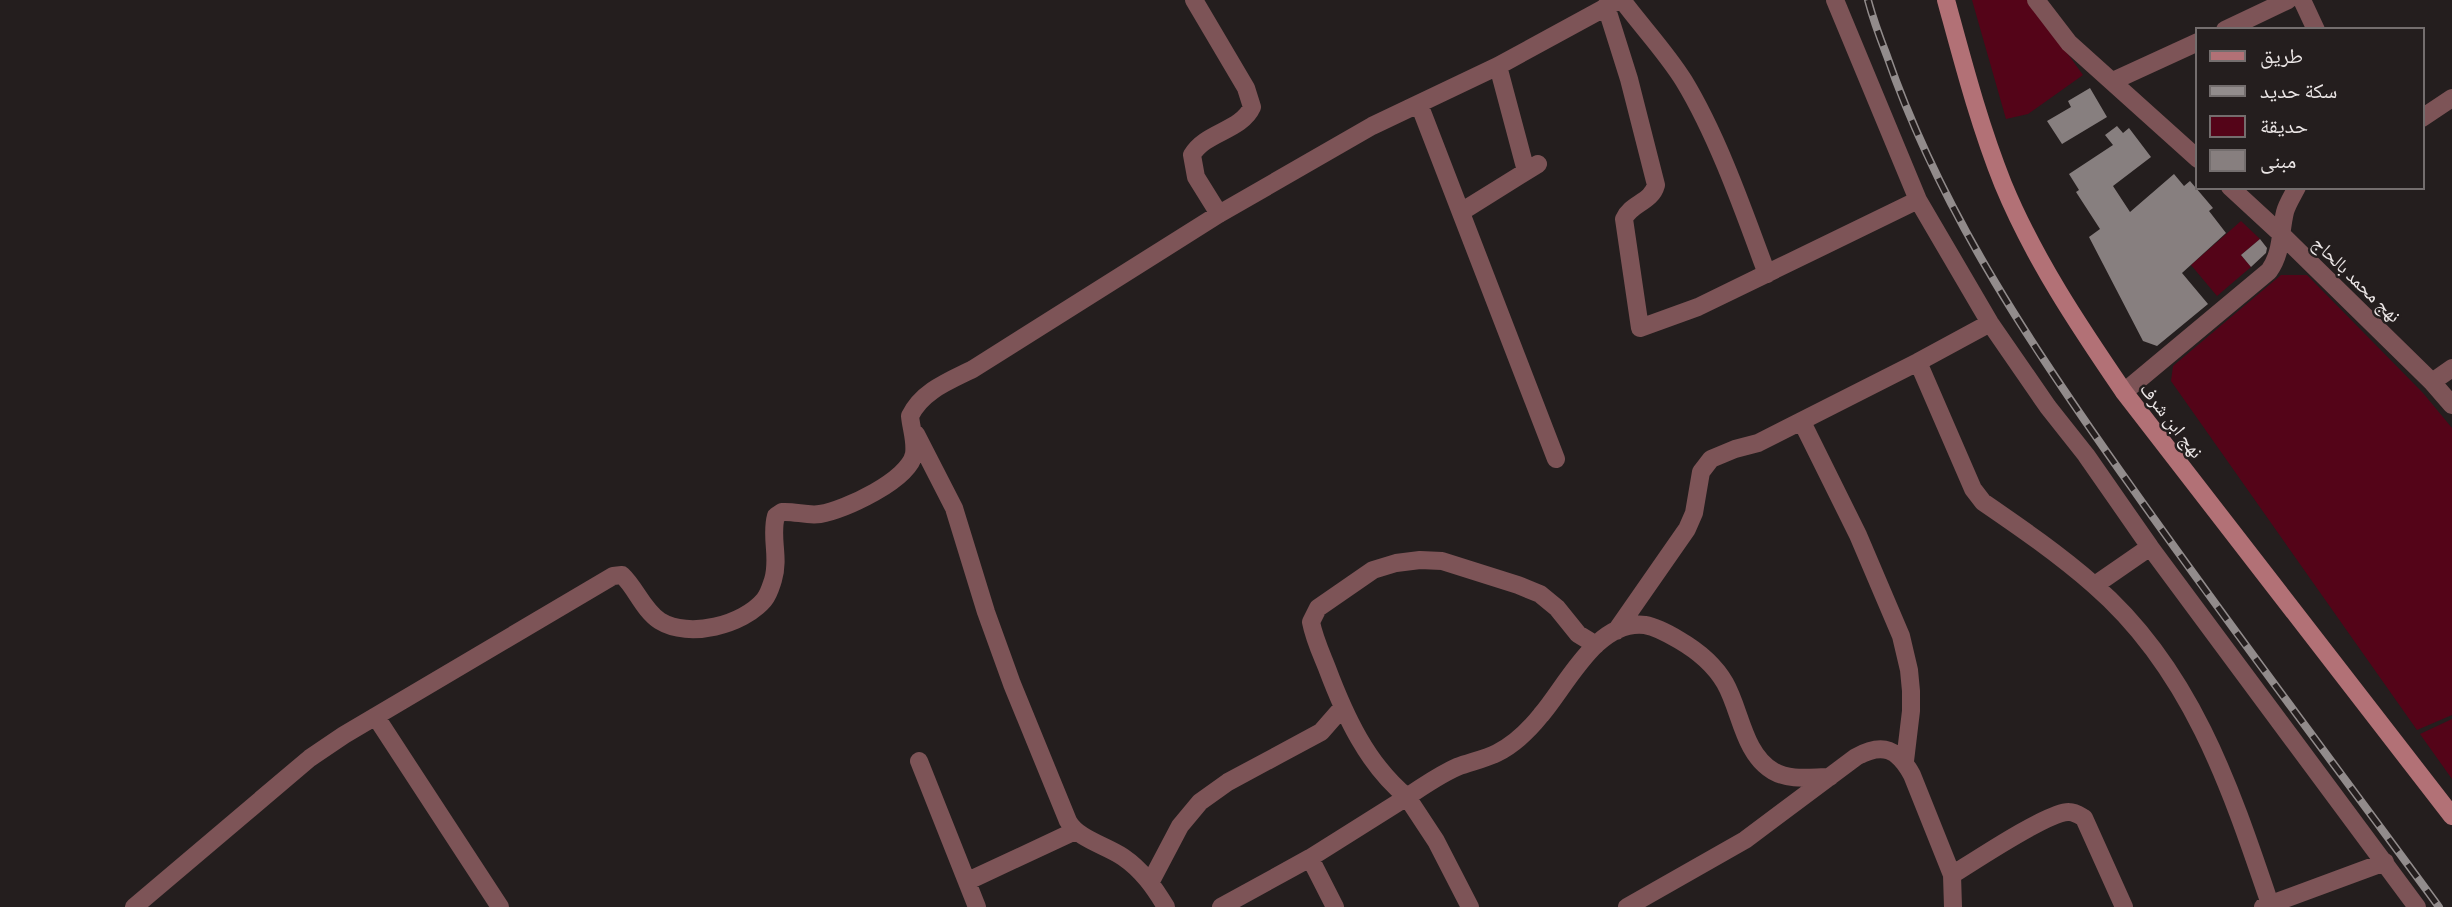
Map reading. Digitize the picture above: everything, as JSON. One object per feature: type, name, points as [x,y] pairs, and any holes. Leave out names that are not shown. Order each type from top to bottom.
[{"type":"main road","name":"نهج ابن شرف","points":[[1946,0],[1967,78],[2004,185],[2052,281],[2124,392],[2452,816]]},
{"type":"street","points":[[1195,0],[1246,88],[1252,107],[1246,117],[1203,142],[1192,155],[1196,177],[1219,214]]},
{"type":"street","points":[[1835,0],[1917,201],[1990,323],[2150,547],[2417,907]]},
{"type":"street","points":[[2036,0],[2068,43],[2196,157]]},
{"type":"street","points":[[2229,28],[2288,0]]},
{"type":"street","points":[[2302,0],[2315,28]]},
{"type":"street","points":[[1615,2],[1629,79],[1656,185],[1651,196],[1628,211],[1624,219],[1640,328],[1698,307],[1917,201]]},
{"type":"street","points":[[1615,2],[1675,67],[1690,92],[1728,174],[1768,274]]},
{"type":"street","points":[[134,907],[310,758],[617,575],[625,578],[647,608],[663,622],[694,630],[715,628],[732,621],[764,600],[769,591],[776,566],[776,516],[787,512],[811,515],[825,513],[844,507],[892,481],[910,466],[914,451],[911,412],[932,390],[973,369],[1219,214],[1372,126],[1498,66],[1615,2]]},
{"type":"street","points":[[2113,82],[2196,43]]},
{"type":"street","points":[[1461,212],[1532,167],[1498,66]]},
{"type":"street","points":[[2424,117],[2452,98]]},
{"type":"street","points":[[1419,104],[1556,459]]},
{"type":"street","name":"نهج محمد بالحاج","points":[[2232,189],[2432,382],[2452,405]]},
{"type":"street","points":[[2124,392],[2269,271],[2275,262],[2282,235],[2285,209],[2296,189]]},
{"type":"street","points":[[1616,631],[1687,529],[1694,513],[1701,472],[1707,462],[1723,453],[1758,443],[1802,422],[1990,323]]},
{"type":"street","points":[[1918,362],[1973,489],[1983,502],[2095,585],[2140,632],[2188,700],[2231,791],[2268,906],[2385,862]]},
{"type":"street","points":[[2432,382],[2452,368]]},
{"type":"street","points":[[1802,422],[1858,535],[1901,636],[1911,691],[1905,761],[1952,875],[1953,907]]},
{"type":"street","points":[[913,430],[954,508],[986,612],[1012,684],[1068,821],[1075,831],[1140,870],[1166,907]]},
{"type":"street","points":[[2095,585],[2150,547]]},
{"type":"street","points":[[1469,907],[1436,841],[1407,797],[1382,772],[1342,708],[1311,622],[1318,608],[1326,601],[1358,579],[1385,565],[1420,560],[1442,561],[1518,585],[1548,599],[1578,634],[1596,645]]},
{"type":"street","points":[[1221,907],[1310,858],[1456,768],[1496,753],[1517,740],[1542,714],[1596,645],[1616,631],[1634,626],[1647,625],[1668,633],[1704,656],[1727,686],[1751,746],[1761,761],[1773,771],[1789,778],[1830,777]]},
{"type":"street","points":[[1150,883],[1180,826],[1200,802],[1228,782],[1321,732],[1342,708]]},
{"type":"street","points":[[376,718],[500,907]]},
{"type":"street","points":[[1627,907],[1745,840],[1871,749],[1892,751],[1905,761]]},
{"type":"street","points":[[919,761],[977,907]]},
{"type":"street","points":[[1952,875],[2046,819],[2068,812],[2077,813],[2084,818],[2097,843],[2124,907]]},
{"type":"street","points":[[968,881],[1075,831]]},
{"type":"street","points":[[1310,858],[1335,907]]},
{"type":"green space","points":[[1972,0],[2029,0],[2083,75],[2028,114],[2006,119]]},
{"type":"green space","points":[[2241,221],[2260,239],[2241,255],[2251,267],[2217,296],[2191,265]]},
{"type":"green space","points":[[2281,275],[2307,275],[2423,393],[2452,428],[2452,715],[2417,730],[2171,381],[2173,366]]},
{"type":"green space","points":[[2452,719],[2452,779],[2420,734]]},
{"type":"building","points":[[2090,88],[2107,117],[2062,144],[2047,121],[2071,107],[2068,101]]},
{"type":"building","points":[[2117,126],[2123,133],[2129,128],[2151,157],[2113,186],[2130,212],[2174,174],[2184,186],[2190,181],[2213,208],[2209,211],[2226,233],[2182,273],[2208,304],[2157,346],[2143,341],[2089,237],[2100,229],[2076,192],[2079,190],[2069,174],[2113,145],[2105,135]]},
{"type":"building","points":[[2260,239],[2267,248],[2266,253],[2251,267],[2241,255]]},
{"type":"railway","points":[[1868,0],[1909,115],[1935,172],[1995,283],[2028,336],[2172,544],[2439,907]]}]
